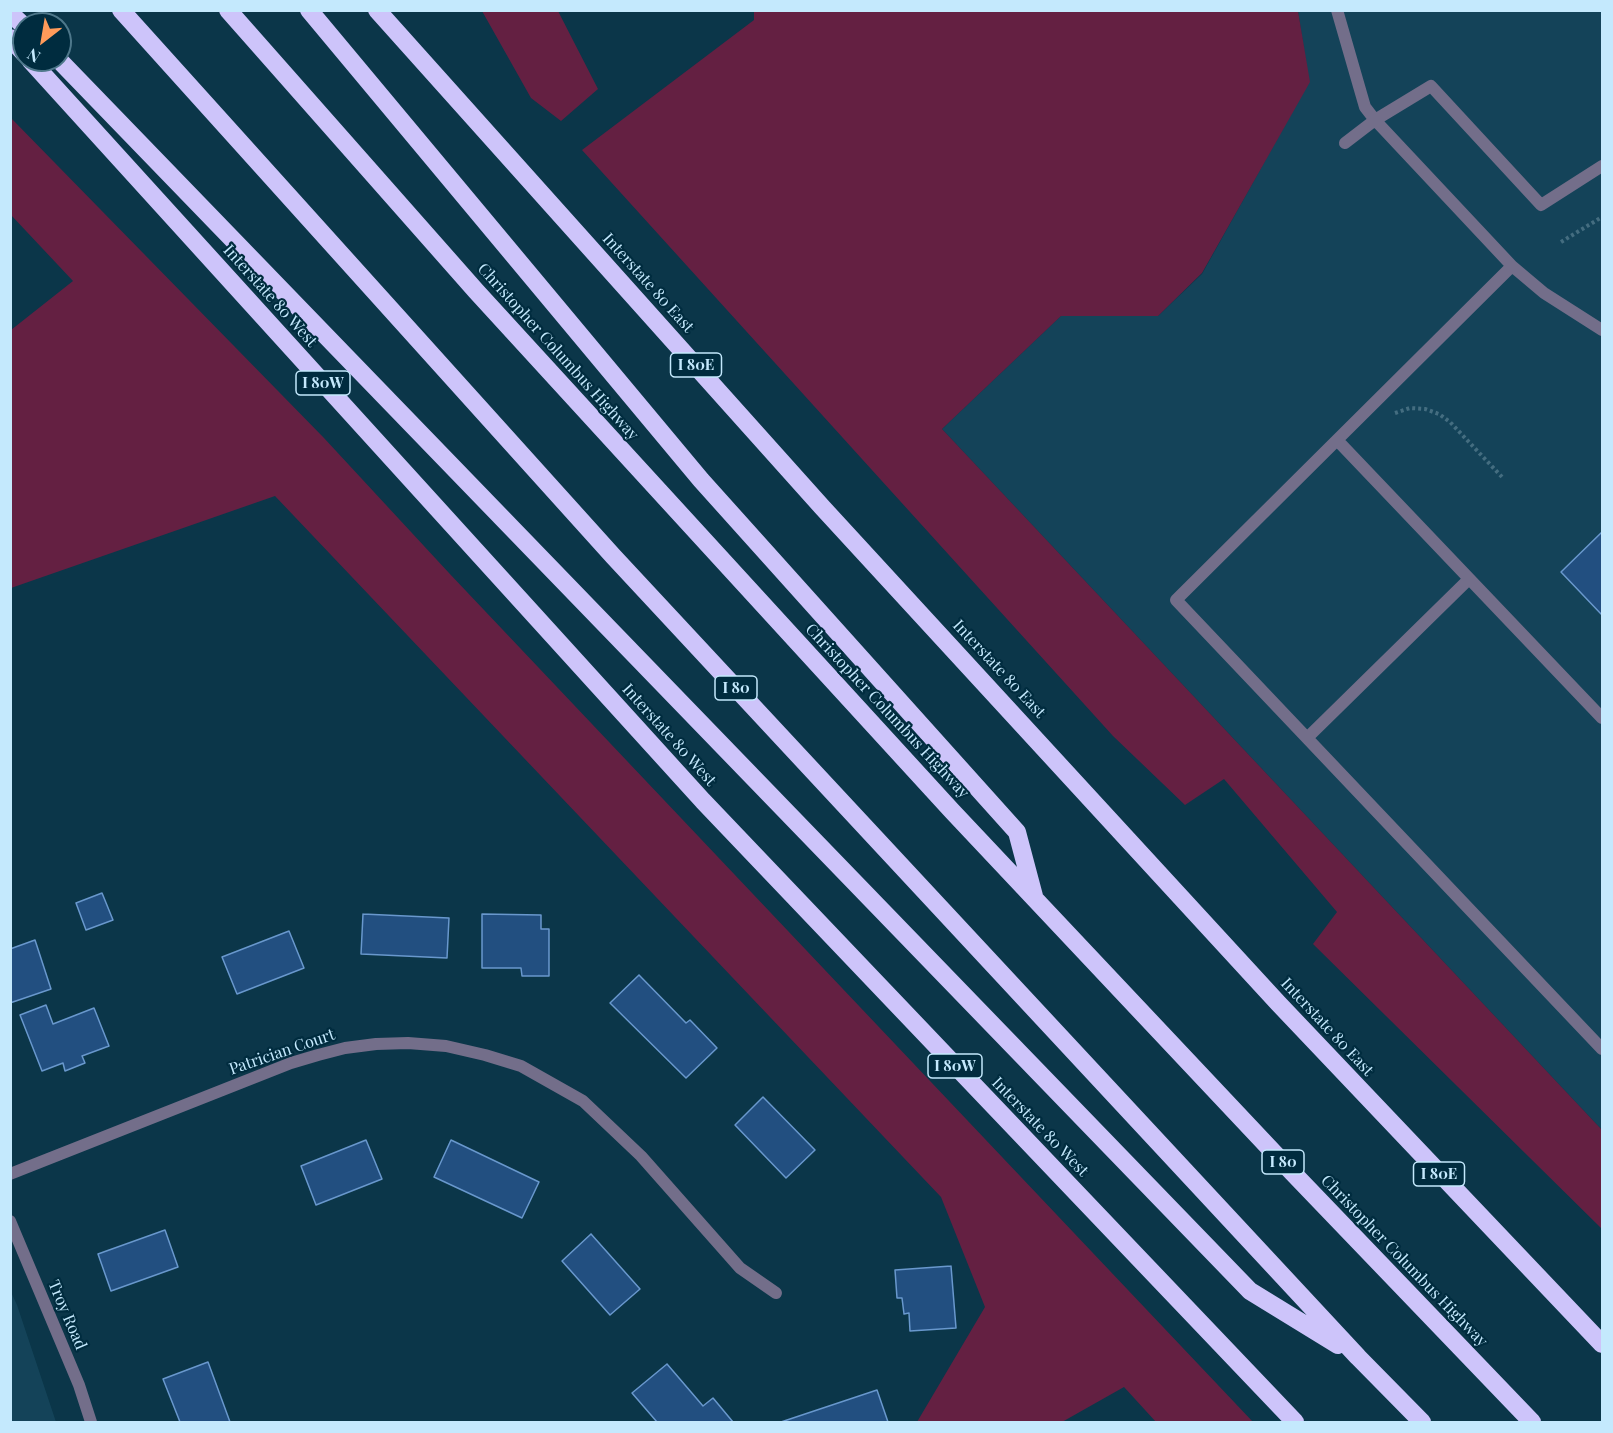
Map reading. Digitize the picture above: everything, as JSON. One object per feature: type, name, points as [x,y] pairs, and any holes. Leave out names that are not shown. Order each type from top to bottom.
[{"type":"highway","name":"I 80","points":[[122,10],[613,556],[1358,1357],[1422,1422]]},
{"type":"highway","name":"Christopher Columbus Highway","points":[[228,10],[492,309],[1036,901],[1532,1422]]},
{"type":"highway","points":[[309,10],[701,480],[1017,832],[1036,901]]},
{"type":"highway","name":"Interstate 80 East","points":[[377,10],[822,507],[1278,1003],[1602,1344]]},
{"type":"highway","name":"Interstate 80 West","points":[[41,72],[703,801],[1295,1422]]},
{"type":"highway","points":[[71,72],[1250,1291],[1358,1357]]},
{"type":"street","points":[[1337,10],[1365,107],[1375,120],[1512,266],[1544,293],[1602,330]]},
{"type":"street","points":[[1345,143],[1375,120],[1431,86],[1540,205],[1602,166]]},
{"type":"street","points":[[1512,266],[1176,600],[1602,1048]]},
{"type":"street","points":[[1337,440],[1602,718]]},
{"type":"street","points":[[1307,738],[1469,579]]},
{"type":"street","name":"Patrician Court","points":[[10,1174],[318,1055],[345,1048],[376,1044],[408,1043],[446,1046],[521,1066],[583,1101],[641,1156],[740,1268],[776,1293]]},
{"type":"street","name":"Troy Road","points":[[10,1221],[79,1385],[91,1422]]},
{"type":"path","points":[[1561,242],[1602,217]]},
{"type":"path","points":[[1389,416],[1410,408],[1425,409],[1439,414],[1450,422],[1502,477]]},
{"type":"shaded area","points":[[482,11],[558,11],[598,89],[561,121],[531,98]]},
{"type":"shaded area","points":[[754,11],[1298,11],[1310,82],[1202,273],[1158,316],[1061,316],[942,429],[1602,1130],[1602,1229],[1313,944],[1337,912],[1224,779],[1185,805],[1113,736],[582,150],[754,20]]},
{"type":"shaded area","points":[[1298,11],[1602,11],[1602,1130],[942,429],[1062,315],[1158,316],[1202,274],[1309,82]]},
{"type":"shaded area","points":[[11,118],[324,438],[1253,1422],[1156,1422],[1124,1387],[1062,1422],[917,1422],[985,1307],[941,1197],[275,496],[11,588],[11,330],[73,281],[11,215]]},
{"type":"shaded area","points":[[11,1292],[17,1305],[56,1422],[11,1422]]},
{"type":"building","points":[[1602,532],[1602,615],[1561,572]]},
{"type":"building","points":[[102,893],[113,920],[86,930],[76,903]]},
{"type":"building","points":[[363,914],[449,918],[447,958],[361,954]]},
{"type":"building","points":[[482,914],[541,915],[541,929],[549,929],[549,976],[522,976],[521,968],[482,968]]},
{"type":"building","points":[[289,931],[304,968],[237,994],[222,957]]},
{"type":"building","points":[[35,940],[51,989],[10,1003],[10,949]]},
{"type":"building","points":[[639,975],[686,1023],[690,1020],[717,1048],[686,1078],[610,1003]]},
{"type":"building","points":[[46,1005],[53,1024],[94,1008],[109,1046],[82,1056],[85,1063],[65,1071],[63,1063],[42,1071],[20,1015]]},
{"type":"building","points":[[763,1097],[815,1150],[786,1178],[735,1125]]},
{"type":"building","points":[[366,1140],[382,1179],[316,1205],[301,1166]]},
{"type":"building","points":[[451,1140],[539,1182],[522,1218],[434,1177]]},
{"type":"building","points":[[165,1230],[178,1267],[111,1291],[98,1254]]},
{"type":"building","points":[[591,1234],[640,1289],[610,1315],[562,1261]]},
{"type":"building","points":[[951,1266],[956,1328],[910,1331],[909,1313],[904,1314],[902,1298],[897,1298],[895,1270]]},
{"type":"building","points":[[208,1362],[230,1422],[180,1422],[163,1379]]},
{"type":"building","points":[[667,1364],[703,1406],[713,1398],[733,1422],[657,1422],[632,1393]]},
{"type":"building","points":[[877,1390],[888,1422],[781,1422]]}]
